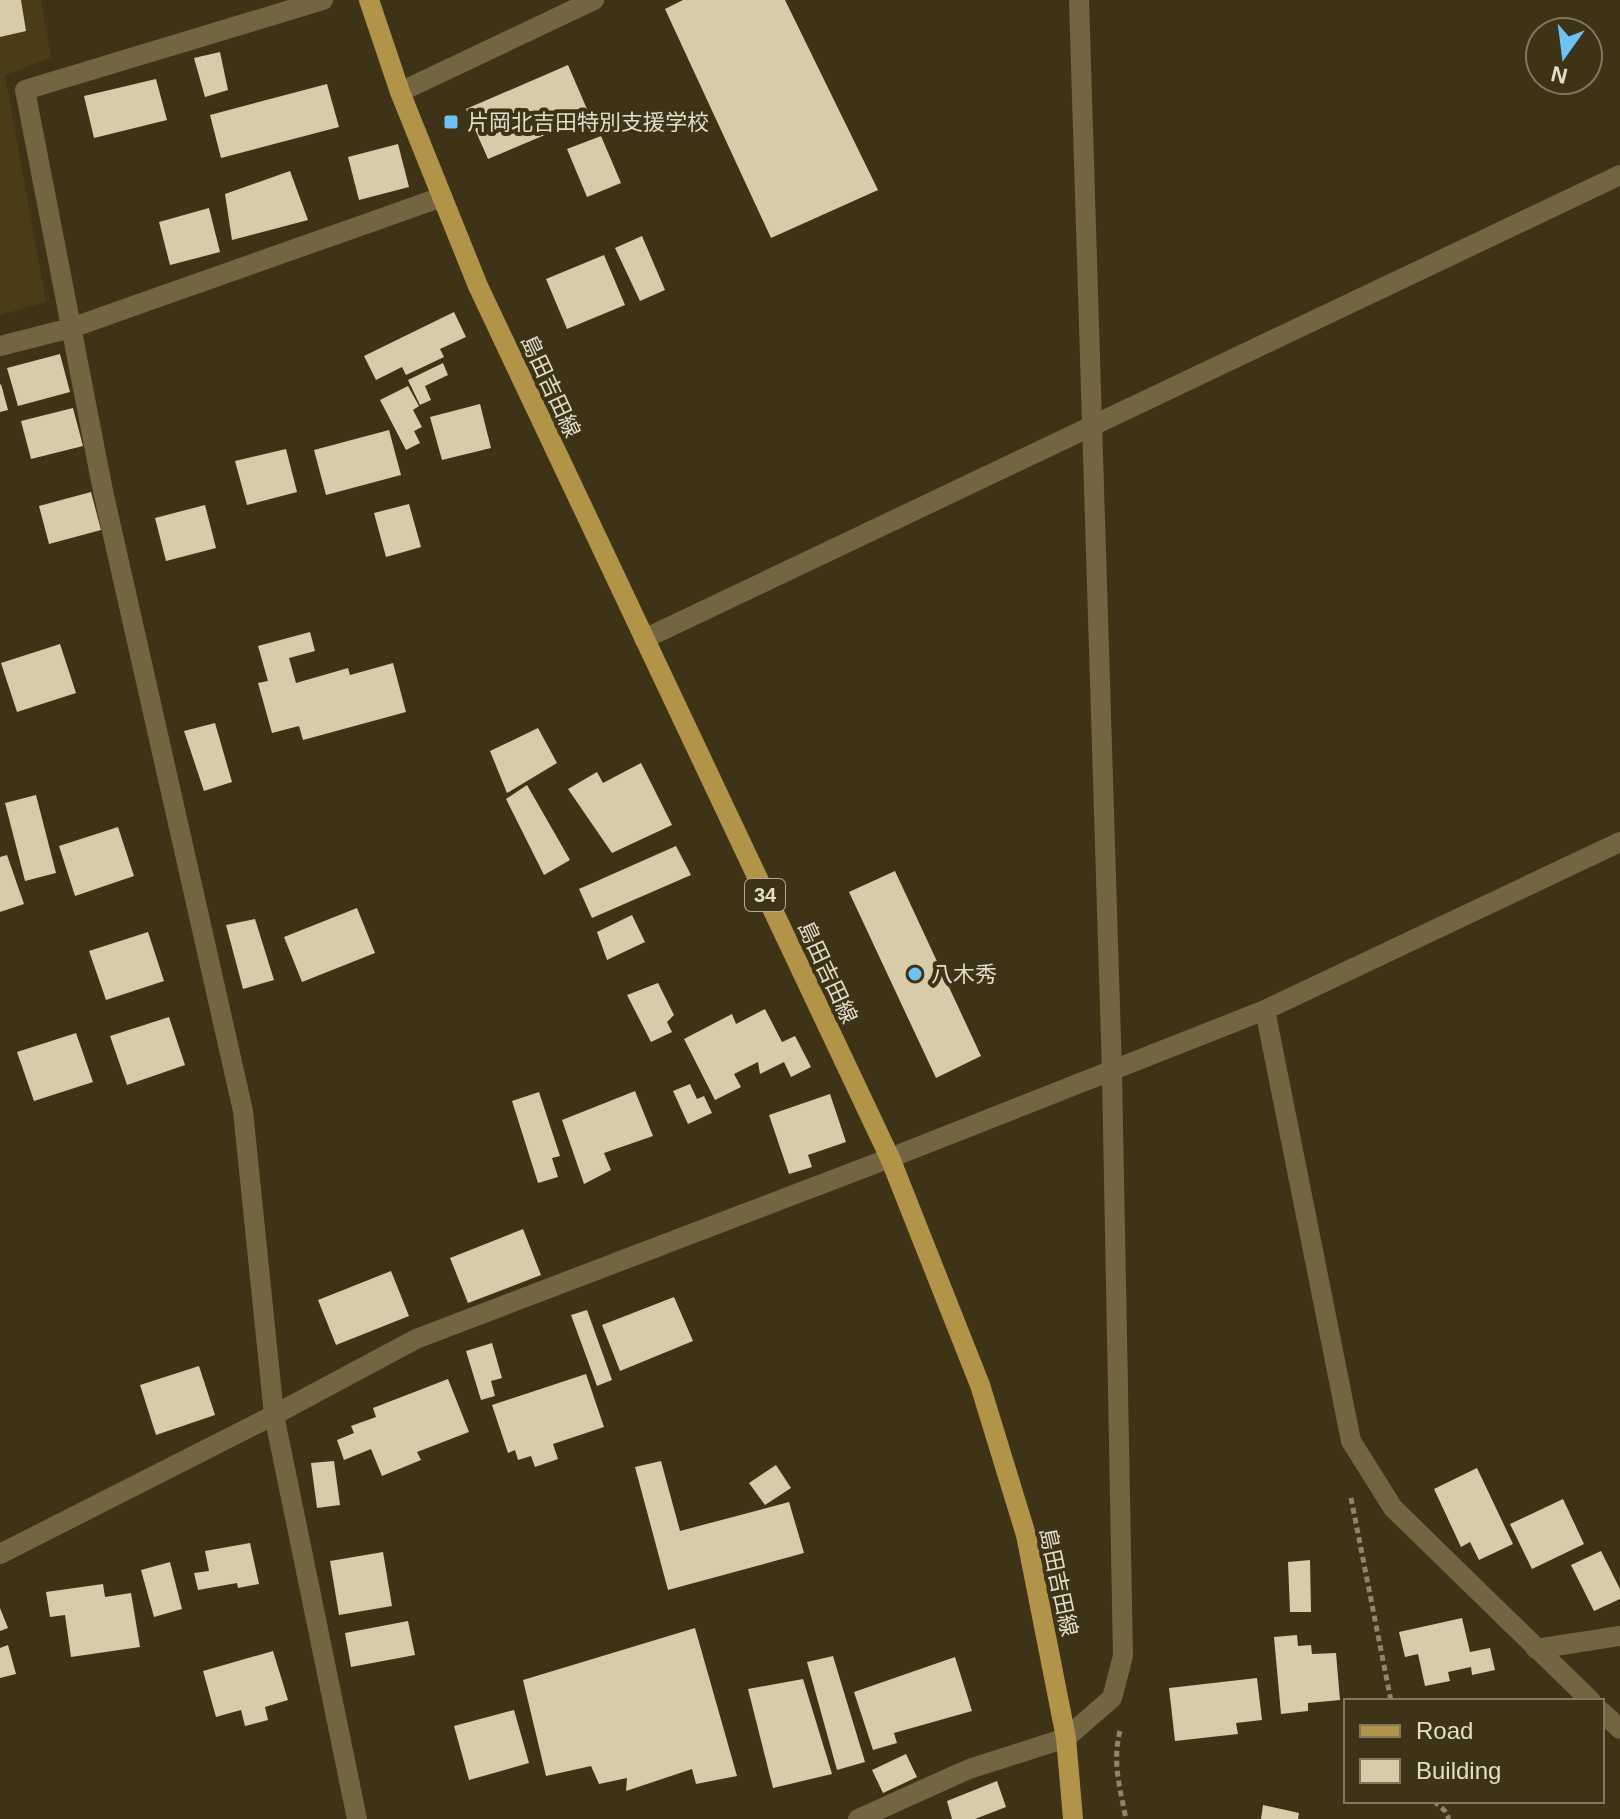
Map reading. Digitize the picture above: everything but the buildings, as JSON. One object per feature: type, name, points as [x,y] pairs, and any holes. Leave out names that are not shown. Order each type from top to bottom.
[{"type":"main road","name":"島田吉田線","points":[[369,0],[400,92],[478,286],[890,1158],[980,1385],[1026,1535],[1066,1738],[1073,1819]]},
{"type":"street","points":[[323,0],[25,90],[103,491],[243,1111],[274,1415],[357,1819]]},
{"type":"street","points":[[400,92],[594,0]]},
{"type":"street","points":[[858,1819],[969,1769],[1066,1738],[1112,1698],[1123,1656],[1112,1072],[1079,0]]},
{"type":"street","points":[[644,639],[1620,175]]},
{"type":"street","points":[[0,346],[71,328],[442,197]]},
{"type":"street","points":[[0,1554],[416,1339],[1112,1072],[1265,1010],[1620,842]]},
{"type":"street","points":[[1265,1010],[1351,1441],[1393,1508],[1589,1699]]},
{"type":"street","points":[[1536,1649],[1620,1636]]},
{"type":"street","points":[[1604,1714],[1620,1729]]},
{"type":"path","points":[[1365,1464],[1347,1474],[1391,1699]]},
{"type":"path","points":[[1436,1803],[1449,1819]]},
{"type":"shaded area","points":[[0,0],[41,0],[51,58],[5,75],[46,302],[0,315]]},
{"type":"place","name":"片岡北吉田特別支援学校","points":[[451,122]]},
{"type":"place","name":"八木秀","points":[[915,974]]}]
